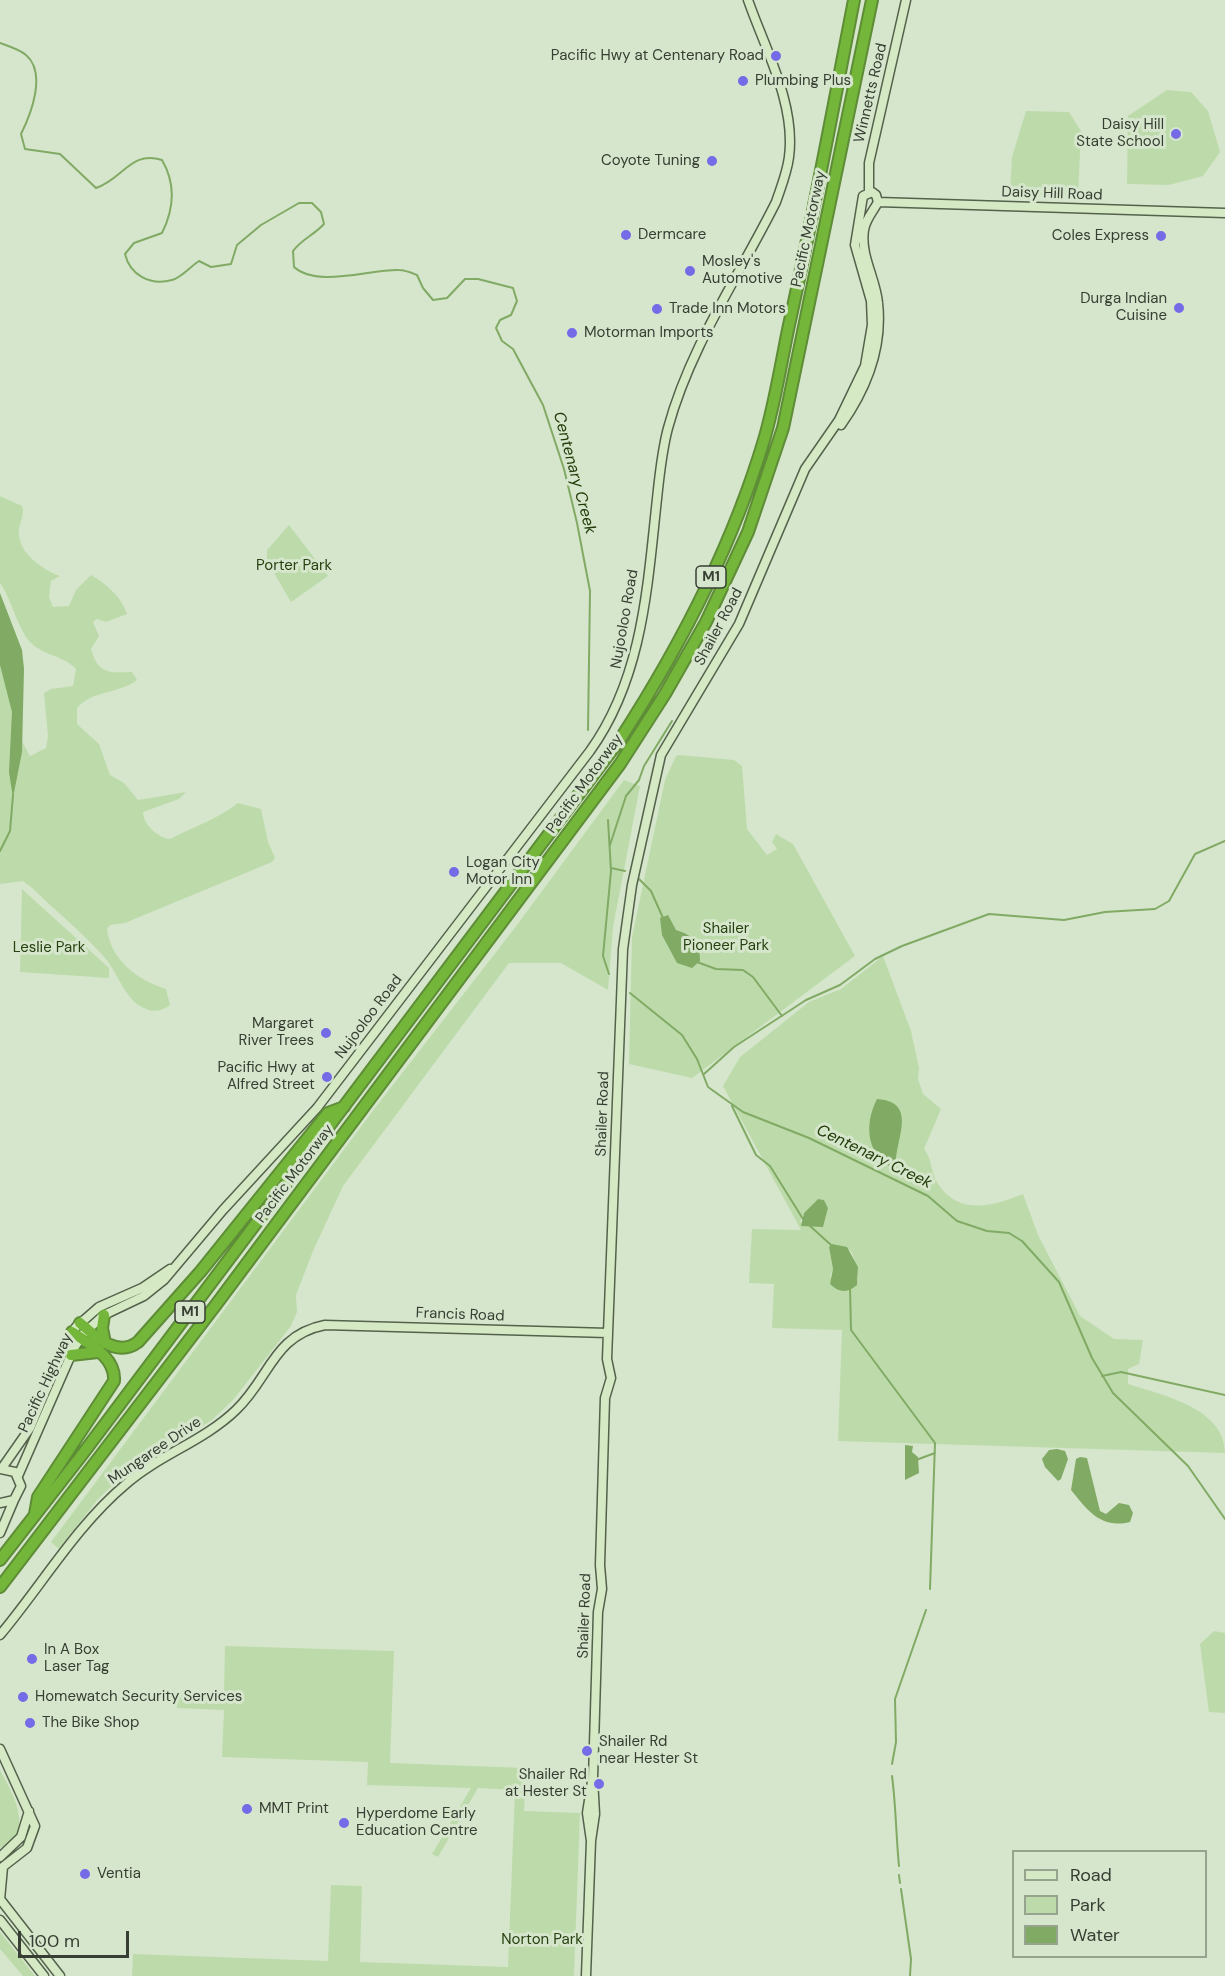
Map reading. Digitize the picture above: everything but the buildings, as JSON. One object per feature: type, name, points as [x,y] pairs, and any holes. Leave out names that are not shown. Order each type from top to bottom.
[{"type":"highway","name":"Pacific Motorway","points":[[0,1560],[621,738],[693,617],[733,527],[764,439],[804,258],[854,0]]},
{"type":"highway","name":"Pacific Motorway","points":[[0,1587],[215,1306],[620,764],[665,694],[706,622],[748,532],[783,428],[868,19],[874,0]]},
{"type":"highway","points":[[72,1355],[102,1347],[123,1349],[138,1342],[201,1271],[328,1113],[344,1107]]},
{"type":"highway","points":[[102,1347],[104,1315]]},
{"type":"highway","points":[[34,1517],[38,1497],[113,1384],[111,1365],[102,1347],[80,1330]]},
{"type":"street","name":"Nujooloo Road","points":[[176,1266],[223,1210],[317,1108],[590,751],[615,711],[633,662],[639,632],[661,467],[678,395],[692,359],[776,202],[786,175],[790,136],[787,115],[748,0]]},
{"type":"street","name":"Winnetts Road","points":[[870,192],[869,163],[906,0]]},
{"type":"street","points":[[870,192],[876,195],[871,206]]},
{"type":"street","name":"Shailer Road","points":[[586,1976],[591,1841],[595,1814],[593,1778],[598,1612],[602,1589],[600,1565],[605,1398],[611,1378],[607,1359],[623,949],[651,792],[661,754],[739,624],[798,487],[866,385],[877,351],[878,302],[863,241],[871,206],[862,198],[870,192]]},
{"type":"street","name":"Daisy Hill Road","points":[[871,206],[1225,213]]},
{"type":"street","name":"Pacific Highway","points":[[0,1533],[21,1486],[18,1476],[72,1355],[80,1330],[151,1291],[176,1266]]},
{"type":"street","name":"Pacific Highway","points":[[1,1468],[30,1428],[80,1330],[99,1307],[142,1288],[176,1266]]},
{"type":"street","name":"Francis Road","points":[[311,1328],[335,1325],[608,1333]]},
{"type":"street","name":"Mungaree Drive","points":[[0,1635],[100,1507],[129,1481],[221,1423],[243,1402],[283,1346],[311,1328]]},
{"type":"street","points":[[1,1468],[11,1470],[18,1476]]},
{"type":"street","points":[[0,1503],[14,1500]]},
{"type":"street","points":[[0,1749],[35,1826],[32,1840],[21,1854],[1,1868],[0,1899],[60,1976]]},
{"type":"street","points":[[1,1855],[21,1837],[29,1811]]},
{"type":"street","points":[[0,1920],[44,1976]]},
{"type":"green space","points":[[1167,90],[1191,92],[1208,111],[1220,152],[1203,176],[1169,185],[1127,184],[1128,116]]},
{"type":"green space","points":[[1026,111],[1069,112],[1081,131],[1078,196],[1010,194],[1012,157]]},
{"type":"green space","points":[[0,496],[22,506],[19,537],[26,552],[39,565],[60,576],[51,581],[49,597],[53,607],[69,606],[76,590],[91,575],[112,591],[127,614],[106,622],[97,619],[93,622],[99,636],[91,649],[101,668],[111,672],[132,672],[137,680],[83,702],[77,708],[77,724],[99,744],[110,775],[124,783],[138,800],[186,792],[179,799],[143,812],[148,826],[161,836],[170,839],[214,818],[238,803],[261,809],[268,842],[275,858],[272,862],[125,923],[110,925],[107,929],[114,950],[127,967],[145,980],[166,989],[170,1005],[163,1009],[148,1010],[134,1001],[105,958],[79,931],[23,881],[0,884],[0,615],[16,731],[30,756],[46,748],[48,736],[44,693],[51,689],[73,686],[76,669],[71,664],[42,651],[31,643],[22,631],[0,583]]},
{"type":"green space","name":"Porter Park","points":[[289,525],[328,576],[291,602],[267,561],[267,550]]},
{"type":"green space","name":"Shailer Pioneer Park","points":[[676,756],[734,760],[742,766],[747,829],[767,855],[777,849],[772,842],[776,834],[793,844],[855,956],[692,1078],[629,1064],[632,937],[665,780]]},
{"type":"green space","points":[[624,780],[640,786],[613,927],[608,990],[561,963],[509,963],[343,1186],[313,1251],[296,1295],[297,1312],[291,1326],[233,1400],[212,1420],[117,1481],[98,1499],[59,1549],[51,1542],[375,1108],[514,929]]},
{"type":"green space","name":"Leslie Park","points":[[22,889],[109,968],[109,978],[20,972]]},
{"type":"green space","points":[[883,956],[911,1031],[919,1068],[918,1079],[923,1094],[941,1109],[924,1149],[938,1184],[956,1201],[978,1206],[989,1205],[1023,1194],[1038,1235],[1080,1316],[1114,1339],[1143,1340],[1139,1364],[1128,1369],[1128,1384],[1174,1399],[1203,1414],[1215,1425],[1222,1438],[1225,1453],[838,1441],[842,1330],[772,1328],[774,1284],[749,1283],[752,1229],[801,1230],[723,1086],[740,1057],[809,1002],[841,989]],"holes":[[[818,1199],[824,1200],[828,1208],[823,1226],[800,1222],[804,1213]],[[829,1247],[851,1251],[858,1269],[858,1281],[830,1277],[833,1269]]]},
{"type":"green space","points":[[1214,1631],[1225,1633],[1225,1713],[1209,1712],[1200,1644]]},
{"type":"green space","name":"Norton Park","points":[[225,1646],[394,1651],[390,1763],[526,1768],[524,1811],[580,1813],[574,1976],[132,1976],[133,1954],[328,1961],[331,1885],[362,1886],[360,1962],[508,1967],[515,1790],[478,1788],[438,1857],[432,1854],[471,1788],[367,1785],[368,1762],[222,1757],[224,1710],[177,1708],[175,1691],[224,1693]]},
{"type":"green space","points":[[0,1770],[15,1801],[19,1823],[17,1833],[11,1841],[0,1848]]},
{"type":"green space","points":[[0,1932],[35,1976],[23,1976],[0,1949]]},
{"type":"water","points":[[0,593],[22,650],[24,669],[22,752],[13,798],[9,772],[12,712],[0,665]]},
{"type":"water","points":[[668,915],[676,930],[691,937],[697,944],[700,961],[692,968],[677,963],[662,935],[660,918]]},
{"type":"water","points":[[877,1099],[891,1102],[899,1108],[902,1117],[896,1160],[897,1170],[879,1158],[870,1140],[870,1120]]},
{"type":"water","points":[[818,1199],[824,1200],[828,1208],[823,1227],[801,1226],[804,1213]]},
{"type":"water","points":[[832,1244],[847,1247],[858,1267],[857,1285],[844,1291],[830,1284],[833,1269],[829,1247]]},
{"type":"water","points":[[905,1445],[913,1446],[912,1452],[918,1457],[919,1473],[905,1480]]},
{"type":"water","points":[[1049,1450],[1065,1451],[1068,1459],[1061,1479],[1058,1481],[1045,1467],[1042,1459]]},
{"type":"water","points":[[1087,1458],[1100,1511],[1106,1514],[1119,1503],[1129,1505],[1133,1513],[1130,1522],[1111,1523],[1103,1520],[1089,1511],[1071,1490],[1076,1459]]},
{"type":"waterway","name":"Centenary Creek","points":[[0,43],[26,55],[35,72],[33,105],[21,134],[25,149],[60,154],[96,188],[142,159],[162,160],[170,178],[172,196],[166,224],[162,233],[134,243],[125,254],[131,268],[142,277],[156,281],[172,280],[199,261],[211,267],[231,264],[237,245],[261,225],[299,203],[312,203],[321,212],[324,224],[293,251],[294,267],[304,273],[330,277],[404,270],[417,275],[423,288],[433,300],[447,298],[465,279],[478,279],[513,288],[517,301],[511,315],[500,320],[496,328],[502,341],[513,349],[543,405],[564,469],[590,591],[588,730]]},
{"type":"waterway","points":[[610,845],[626,796],[639,780],[644,766],[672,721]]},
{"type":"waterway","points":[[0,851],[10,831],[13,795]]},
{"type":"waterway","name":"Centenary Creek","points":[[608,820],[611,871],[603,956],[609,974]]},
{"type":"waterway","points":[[704,1074],[734,1047],[806,1000],[840,985],[875,959],[902,946],[989,914],[1064,920],[1105,912],[1155,909],[1169,901],[1195,854],[1225,841]]},
{"type":"waterway","points":[[611,868],[625,871]]},
{"type":"waterway","points":[[639,879],[651,891],[663,918]]},
{"type":"waterway","points":[[697,962],[716,969],[743,970],[753,977],[782,1016]]},
{"type":"waterway","name":"Centenary Creek","points":[[630,993],[682,1035],[697,1059],[708,1087],[743,1112],[809,1138],[928,1196],[957,1221],[987,1231],[1009,1233],[1022,1241],[1059,1282],[1092,1358],[1113,1393],[1188,1466],[1225,1519]]},
{"type":"waterway","points":[[732,1106],[756,1155],[770,1166],[803,1219]]},
{"type":"waterway","points":[[809,1225],[831,1245]]},
{"type":"waterway","points":[[850,1287],[851,1330],[935,1443],[930,1589]]},
{"type":"waterway","points":[[1102,1376],[1121,1372],[1225,1395]]},
{"type":"waterway","points":[[916,1460],[935,1453]]},
{"type":"waterway","points":[[892,1764],[896,1742],[895,1699],[926,1610]]},
{"type":"waterway","points":[[892,1776],[899,1866]]},
{"type":"waterway","points":[[899,1875],[900,1883]]},
{"type":"waterway","points":[[901,1889],[911,1959],[910,1976]]},
{"type":"place","name":"Pacific Hwy at Centenary Road","points":[[776,56]]},
{"type":"place","name":"Plumbing Plus","points":[[743,81]]},
{"type":"place","name":"Daisy Hill State School","points":[[1176,134]]},
{"type":"place","name":"Coyote Tuning","points":[[712,161]]},
{"type":"place","name":"Dermcare","points":[[626,235]]},
{"type":"place","name":"Coles Express","points":[[1161,236]]},
{"type":"place","name":"Mosley's Automotive","points":[[690,271]]},
{"type":"place","name":"Durga Indian Cuisine","points":[[1179,308]]},
{"type":"place","name":"Trade Inn Motors","points":[[657,309]]},
{"type":"place","name":"Motorman Imports","points":[[572,333]]},
{"type":"place","name":"Logan City Motor Inn","points":[[454,872]]},
{"type":"place","name":"Margaret River Trees","points":[[326,1033]]},
{"type":"place","name":"Pacific Hwy at Alfred Street","points":[[327,1077]]},
{"type":"place","name":"In A Box Laser Tag","points":[[32,1659]]},
{"type":"place","name":"Homewatch Security Services","points":[[23,1697]]},
{"type":"place","name":"The Bike Shop","points":[[30,1723]]},
{"type":"place","name":"Shailer Rd near Hester St","points":[[587,1751]]},
{"type":"place","name":"Shailer Rd at Hester St","points":[[599,1784]]},
{"type":"place","name":"MMT Print","points":[[247,1809]]},
{"type":"place","name":"Hyperdome Early Education Centre","points":[[344,1823]]},
{"type":"place","name":"Ventia","points":[[85,1874]]}]
